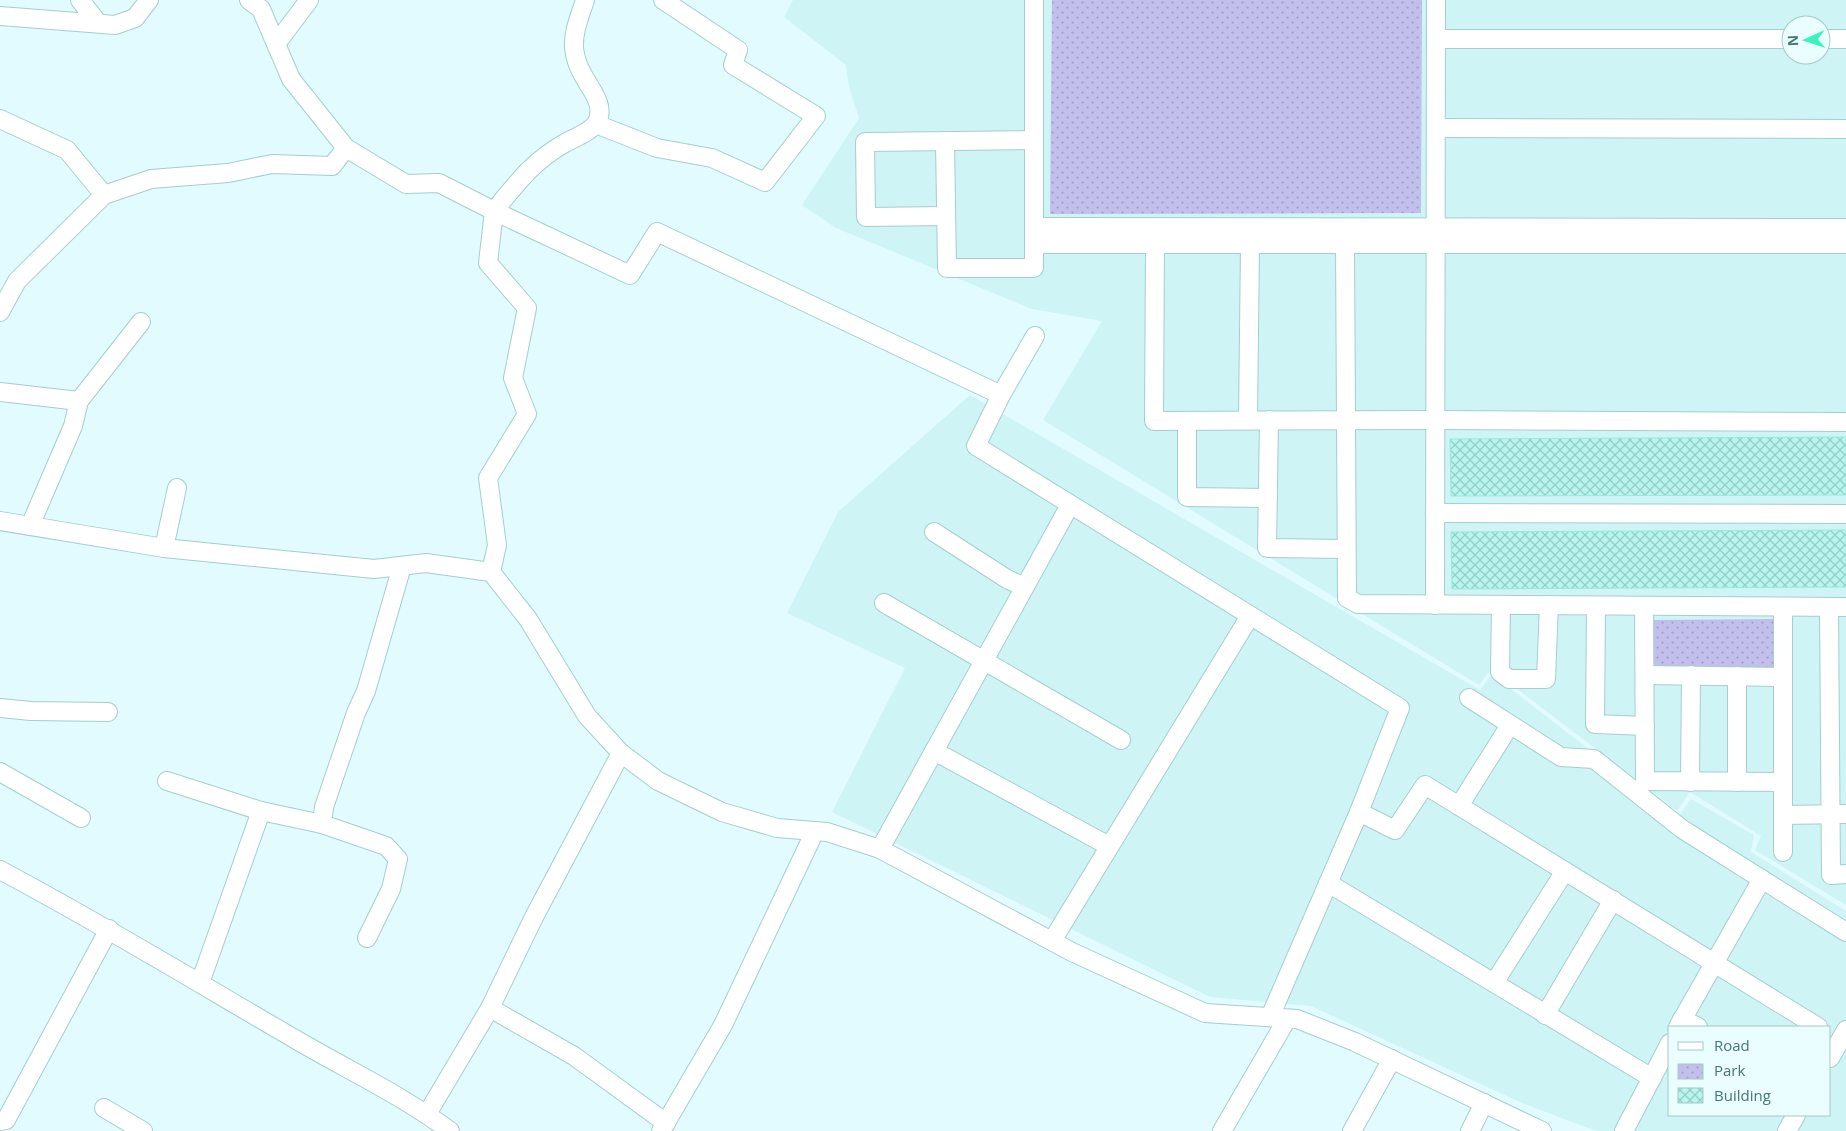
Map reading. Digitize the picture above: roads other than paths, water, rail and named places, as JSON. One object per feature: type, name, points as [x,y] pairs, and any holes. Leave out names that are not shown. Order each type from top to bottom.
[{"type":"street","points":[[80,0],[98,23]]},
{"type":"street","points":[[0,16],[115,25],[135,18],[149,0]]},
{"type":"street","points":[[249,0],[261,9],[291,79],[346,148],[406,184],[439,183],[630,275],[657,232],[1002,395]]},
{"type":"street","points":[[276,44],[310,0]]},
{"type":"street","points":[[492,572],[497,545],[488,478],[527,414],[513,378],[527,308],[488,263],[494,211],[533,165],[550,152],[596,124],[599,104],[581,73],[574,46],[576,25],[585,0]]},
{"type":"street","points":[[596,124],[657,148],[712,158],[765,182],[816,116],[733,64],[738,50],[663,0]]},
{"type":"street","points":[[945,141],[947,268],[1034,268],[1034,0]]},
{"type":"street","points":[[1435,605],[1436,0]]},
{"type":"street","points":[[1436,39],[1781,39]]},
{"type":"street","points":[[1831,39],[1846,39]]},
{"type":"street","points":[[0,119],[67,150],[104,195]]},
{"type":"street","points":[[1436,128],[1846,129]]},
{"type":"street","points":[[946,216],[866,217],[865,142],[1034,140]]},
{"type":"street","points":[[0,312],[17,281],[104,195],[151,178],[228,173],[272,164],[332,166],[346,148]]},
{"type":"street","points":[[1034,236],[1436,236],[1846,228]]},
{"type":"street","points":[[1034,236],[1155,244],[1345,244],[1436,236],[1846,244]]},
{"type":"street","points":[[1155,244],[1154,421],[1846,422]]},
{"type":"street","points":[[1248,420],[1250,244]]},
{"type":"street","points":[[1345,244],[1347,598],[1358,604],[1838,607],[1838,814],[1831,875],[1846,874]]},
{"type":"street","points":[[30,526],[73,426],[79,401],[141,322]]},
{"type":"street","points":[[1035,336],[976,446],[1400,708],[1328,884],[1279,1018],[1222,1131]]},
{"type":"street","points":[[0,392],[79,401]]},
{"type":"street","points":[[1269,420],[1267,548],[1346,549]]},
{"type":"street","points":[[1188,421],[1187,497],[1268,498]]},
{"type":"street","points":[[164,548],[177,488]]},
{"type":"street","points":[[880,848],[1070,505]]},
{"type":"street","points":[[1435,513],[1846,514]]},
{"type":"street","points":[[0,521],[164,548],[374,569],[426,563],[492,572],[528,619],[587,716],[621,753],[658,781],[722,812],[777,828],[827,832],[880,848],[1072,952],[1205,1013],[1297,1019],[1355,1042],[1542,1131]]},
{"type":"street","points":[[934,532],[1007,579],[1024,587]]},
{"type":"street","points":[[322,824],[324,806],[356,713],[366,691],[402,566]]},
{"type":"street","points":[[884,603],[1121,740]]},
{"type":"street","points":[[1501,605],[1500,672],[1508,680],[1546,679],[1548,605]]},
{"type":"street","points":[[1596,606],[1595,724],[1645,726]]},
{"type":"street","points":[[1644,606],[1645,781],[1783,782]]},
{"type":"street","points":[[1783,607],[1783,852]]},
{"type":"street","points":[[1052,940],[1250,616]]},
{"type":"street","points":[[1644,675],[1783,677]]},
{"type":"street","points":[[1690,782],[1691,675]]},
{"type":"street","points":[[1737,782],[1738,676]]},
{"type":"street","points":[[1469,698],[1560,758],[1594,759],[1682,829],[1846,932]]},
{"type":"street","points":[[0,708],[31,711],[108,712]]},
{"type":"street","points":[[1459,806],[1510,725]]},
{"type":"street","points":[[934,751],[1109,846]]},
{"type":"street","points":[[427,1114],[490,1008],[534,918],[621,753]]},
{"type":"street","points":[[0,772],[81,818]]},
{"type":"street","points":[[167,781],[261,811],[322,824],[386,846],[398,859],[391,889],[367,938]]},
{"type":"street","points":[[1359,812],[1395,830],[1425,785],[1816,1026]]},
{"type":"street","points":[[200,983],[261,811]]},
{"type":"street","points":[[1783,815],[1838,814]]},
{"type":"street","points":[[490,1008],[574,1056],[664,1127],[723,1025],[815,831]]},
{"type":"street","points":[[0,870],[109,929],[427,1114],[450,1131]]},
{"type":"street","points":[[1494,984],[1565,871]]},
{"type":"street","points":[[1694,1026],[1680,1023],[1762,879]]},
{"type":"street","points":[[1328,884],[1652,1078]]},
{"type":"street","points":[[1545,1014],[1613,900]]},
{"type":"street","points":[[0,1121],[6,1120],[109,929]]},
{"type":"street","points":[[1624,1131],[1668,1047]]},
{"type":"street","points":[[1352,1131],[1392,1060]]},
{"type":"street","points":[[1470,1131],[1484,1103]]},
{"type":"street","points":[[104,1108],[143,1131]]},
{"type":"street","points":[[1787,1131],[1795,1116]]}]
